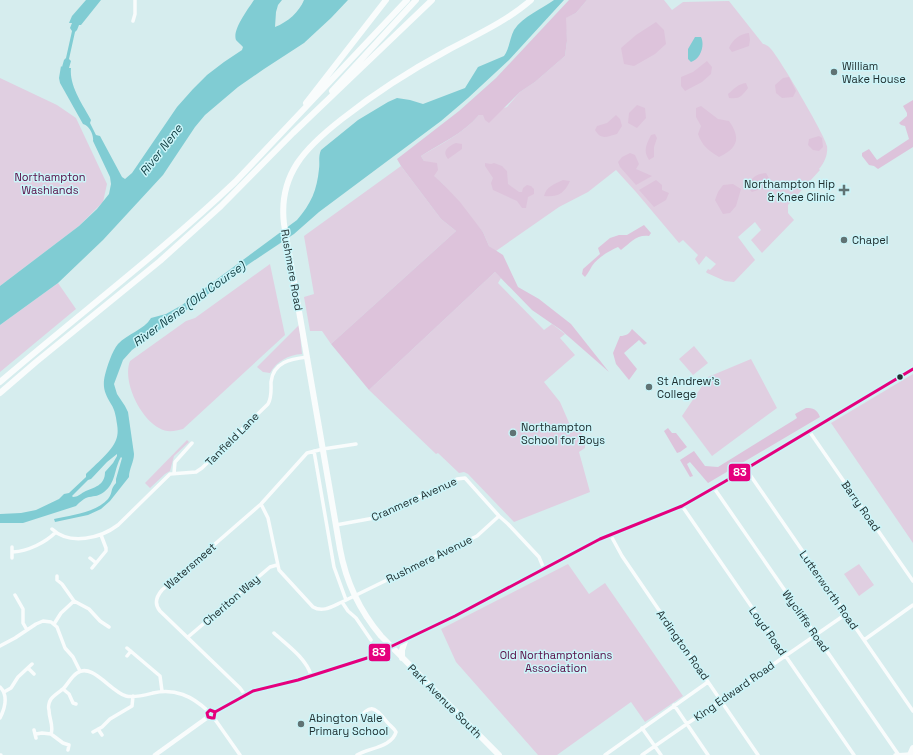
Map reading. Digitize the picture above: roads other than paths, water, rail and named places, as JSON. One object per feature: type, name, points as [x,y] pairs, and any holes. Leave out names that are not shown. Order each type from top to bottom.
[{"type":"main road","points":[[295,119],[310,96],[386,0]]},
{"type":"main road","points":[[0,382],[185,228],[235,182],[407,0]]},
{"type":"main road","points":[[293,133],[416,0]]},
{"type":"main road","points":[[0,393],[160,261],[221,206],[293,133],[432,0]]},
{"type":"main road","name":"Rushmere Road","points":[[391,647],[370,623],[354,596],[343,564],[284,227],[283,204],[286,187],[297,162],[314,142],[363,103],[416,67],[486,30],[531,1]]},
{"type":"main road","points":[[402,658],[402,650],[405,641]]},
{"type":"main road","name":"Park Avenue South","points":[[391,647],[499,755]]},
{"type":"street","points":[[133,21],[135,14],[135,0]]},
{"type":"street","name":"Tanfield Lane","points":[[174,473],[196,472],[202,468],[268,404],[271,399],[272,376],[276,369],[287,360],[307,357]]},
{"type":"street","points":[[51,734],[52,726],[48,709],[49,704],[52,698],[63,689],[71,678],[80,671],[91,671],[116,691],[126,696],[171,691],[183,694],[208,711],[213,710],[215,712],[245,695],[261,689],[367,658],[405,641],[481,603],[610,534],[682,506],[913,369]]},
{"type":"street","name":"Barry Road","points":[[809,431],[913,581]]},
{"type":"street","points":[[52,529],[71,538],[82,539],[101,535],[118,525],[165,478],[174,473],[175,462],[188,450],[192,443]]},
{"type":"street","name":"Watersmeet","points":[[245,695],[240,688],[157,607],[156,598],[261,504],[305,455],[323,449],[356,444]]},
{"type":"street","points":[[314,451],[334,567],[344,601],[348,611],[354,616],[371,640]]},
{"type":"street","name":"Lutterworth Road","points":[[746,469],[913,711]]},
{"type":"street","name":"Cranmere Avenue","points":[[336,525],[374,518],[462,478],[468,480],[499,516]]},
{"type":"street","name":"Wycliffe Road","points":[[714,488],[896,754]]},
{"type":"street","points":[[261,504],[268,518],[277,565]]},
{"type":"street","name":"Loyd Road","points":[[682,506],[854,755]]},
{"type":"street","points":[[499,516],[539,557],[544,568]]},
{"type":"street","name":"Rushmere Avenue","points":[[277,565],[281,573],[313,607],[317,609],[325,609],[477,536],[499,516]]},
{"type":"street","points":[[12,558],[13,549],[21,551],[46,541],[56,532]]},
{"type":"street","name":"Ardington Road","points":[[610,534],[622,556],[758,755]]},
{"type":"street","points":[[92,568],[95,562],[106,551],[101,535]]},
{"type":"street","points":[[90,558],[95,562]]},
{"type":"street","name":"Cheriton Way","points":[[188,637],[270,567],[277,565]]},
{"type":"street","points":[[57,576],[57,580],[62,584],[74,601],[89,609],[100,621],[109,627]]},
{"type":"street","points":[[15,595],[23,609],[23,623],[27,630]]},
{"type":"street","points":[[18,601],[23,597]]},
{"type":"street","points":[[54,624],[61,613],[74,601]]},
{"type":"street","points":[[864,640],[913,605]]},
{"type":"street","name":"King Edward Road","points":[[642,755],[846,614]]},
{"type":"street","points":[[0,641],[1,646],[43,621],[54,624]]},
{"type":"street","points":[[54,624],[65,648],[74,657],[80,671]]},
{"type":"street","points":[[274,633],[305,662],[312,675]]},
{"type":"street","points":[[126,648],[160,676],[162,691]]},
{"type":"street","points":[[127,656],[131,651]]},
{"type":"street","points":[[4,692],[11,688],[18,677],[32,664]]},
{"type":"street","points":[[28,668],[34,674]]},
{"type":"street","points":[[605,755],[708,682]]},
{"type":"street","points":[[0,687],[4,692],[6,699],[0,718]]},
{"type":"street","points":[[63,689],[69,694],[73,703],[76,704]]},
{"type":"street","points":[[93,732],[110,718],[132,706],[133,696]]},
{"type":"street","points":[[674,705],[708,755]]},
{"type":"street","points":[[356,721],[364,712],[375,709],[381,713],[396,732],[393,738],[385,744],[358,755]]},
{"type":"street","points":[[208,711],[208,717]]},
{"type":"street","points":[[215,712],[214,718],[240,755]]},
{"type":"street","points":[[155,755],[208,717],[214,718]]},
{"type":"street","points":[[642,728],[660,755]]},
{"type":"street","points":[[98,729],[102,735]]},
{"type":"street","points":[[36,738],[35,732],[51,734],[68,745],[68,750]]},
{"type":"street","points":[[610,751],[613,755]]},
{"type":"street","points":[[896,754],[912,753]]},
{"type":"water","name":"River Nene","points":[[86,0],[101,0],[81,25],[79,25],[75,32],[69,59],[71,61],[69,68],[71,68],[72,82],[91,120],[90,123],[96,135],[100,136],[122,177],[125,179],[132,173],[177,107],[193,89],[207,75],[242,50],[243,47],[236,40],[236,31],[238,25],[254,0],[282,0],[278,5],[276,12],[275,27],[292,16],[299,9],[304,0],[348,0],[304,43],[238,87],[205,115],[195,127],[163,175],[103,240],[58,283],[0,325],[0,286],[79,226],[97,209],[109,194],[111,184],[110,177],[93,141],[92,133],[87,126],[83,124],[60,83],[59,78],[61,66],[62,67],[66,58],[72,31],[70,28],[72,23],[69,23],[72,16]]},
{"type":"water","name":"River Nene (Old Course)","points":[[554,0],[564,0],[509,60],[441,121],[319,212],[294,234],[249,264],[132,350],[123,360],[114,384],[117,394],[128,412],[134,457],[129,477],[110,501],[101,509],[88,515],[55,522],[54,519],[75,515],[103,504],[111,495],[113,487],[116,483],[121,457],[111,484],[104,492],[97,496],[85,498],[76,506],[23,523],[0,523],[0,514],[21,513],[36,510],[59,499],[64,494],[69,493],[86,477],[86,474],[107,453],[116,440],[118,430],[114,411],[106,394],[104,383],[108,364],[118,344],[144,326],[151,318],[166,314],[182,305],[297,220],[310,202],[315,190],[321,150],[358,120],[397,98],[423,104],[465,88],[478,67],[504,56],[514,30],[522,21]],"holes":[[[117,454],[105,472],[105,477],[101,483],[78,496],[72,496],[107,462]]]},
{"type":"water","points":[[695,37],[701,37],[703,44],[700,55],[691,62],[688,59],[688,49]]},
{"type":"place","name":"William Wake House","points":[[834,72]]},
{"type":"place","name":"Northampton Hip & Knee Clinic","points":[[844,190]]},
{"type":"place","name":"Chapel","points":[[844,240]]},
{"type":"place","name":"St Andrew's College","points":[[649,387]]},
{"type":"place","name":"Northampton School for Boys","points":[[513,433]]},
{"type":"place","name":"Abington Vale Primary School","points":[[301,724]]},
{"type":"park label","name":"Northampton Washlands","points":[[50,183]]},
{"type":"park label","name":"Old Northamptonians Association","points":[[556,661]]}]
